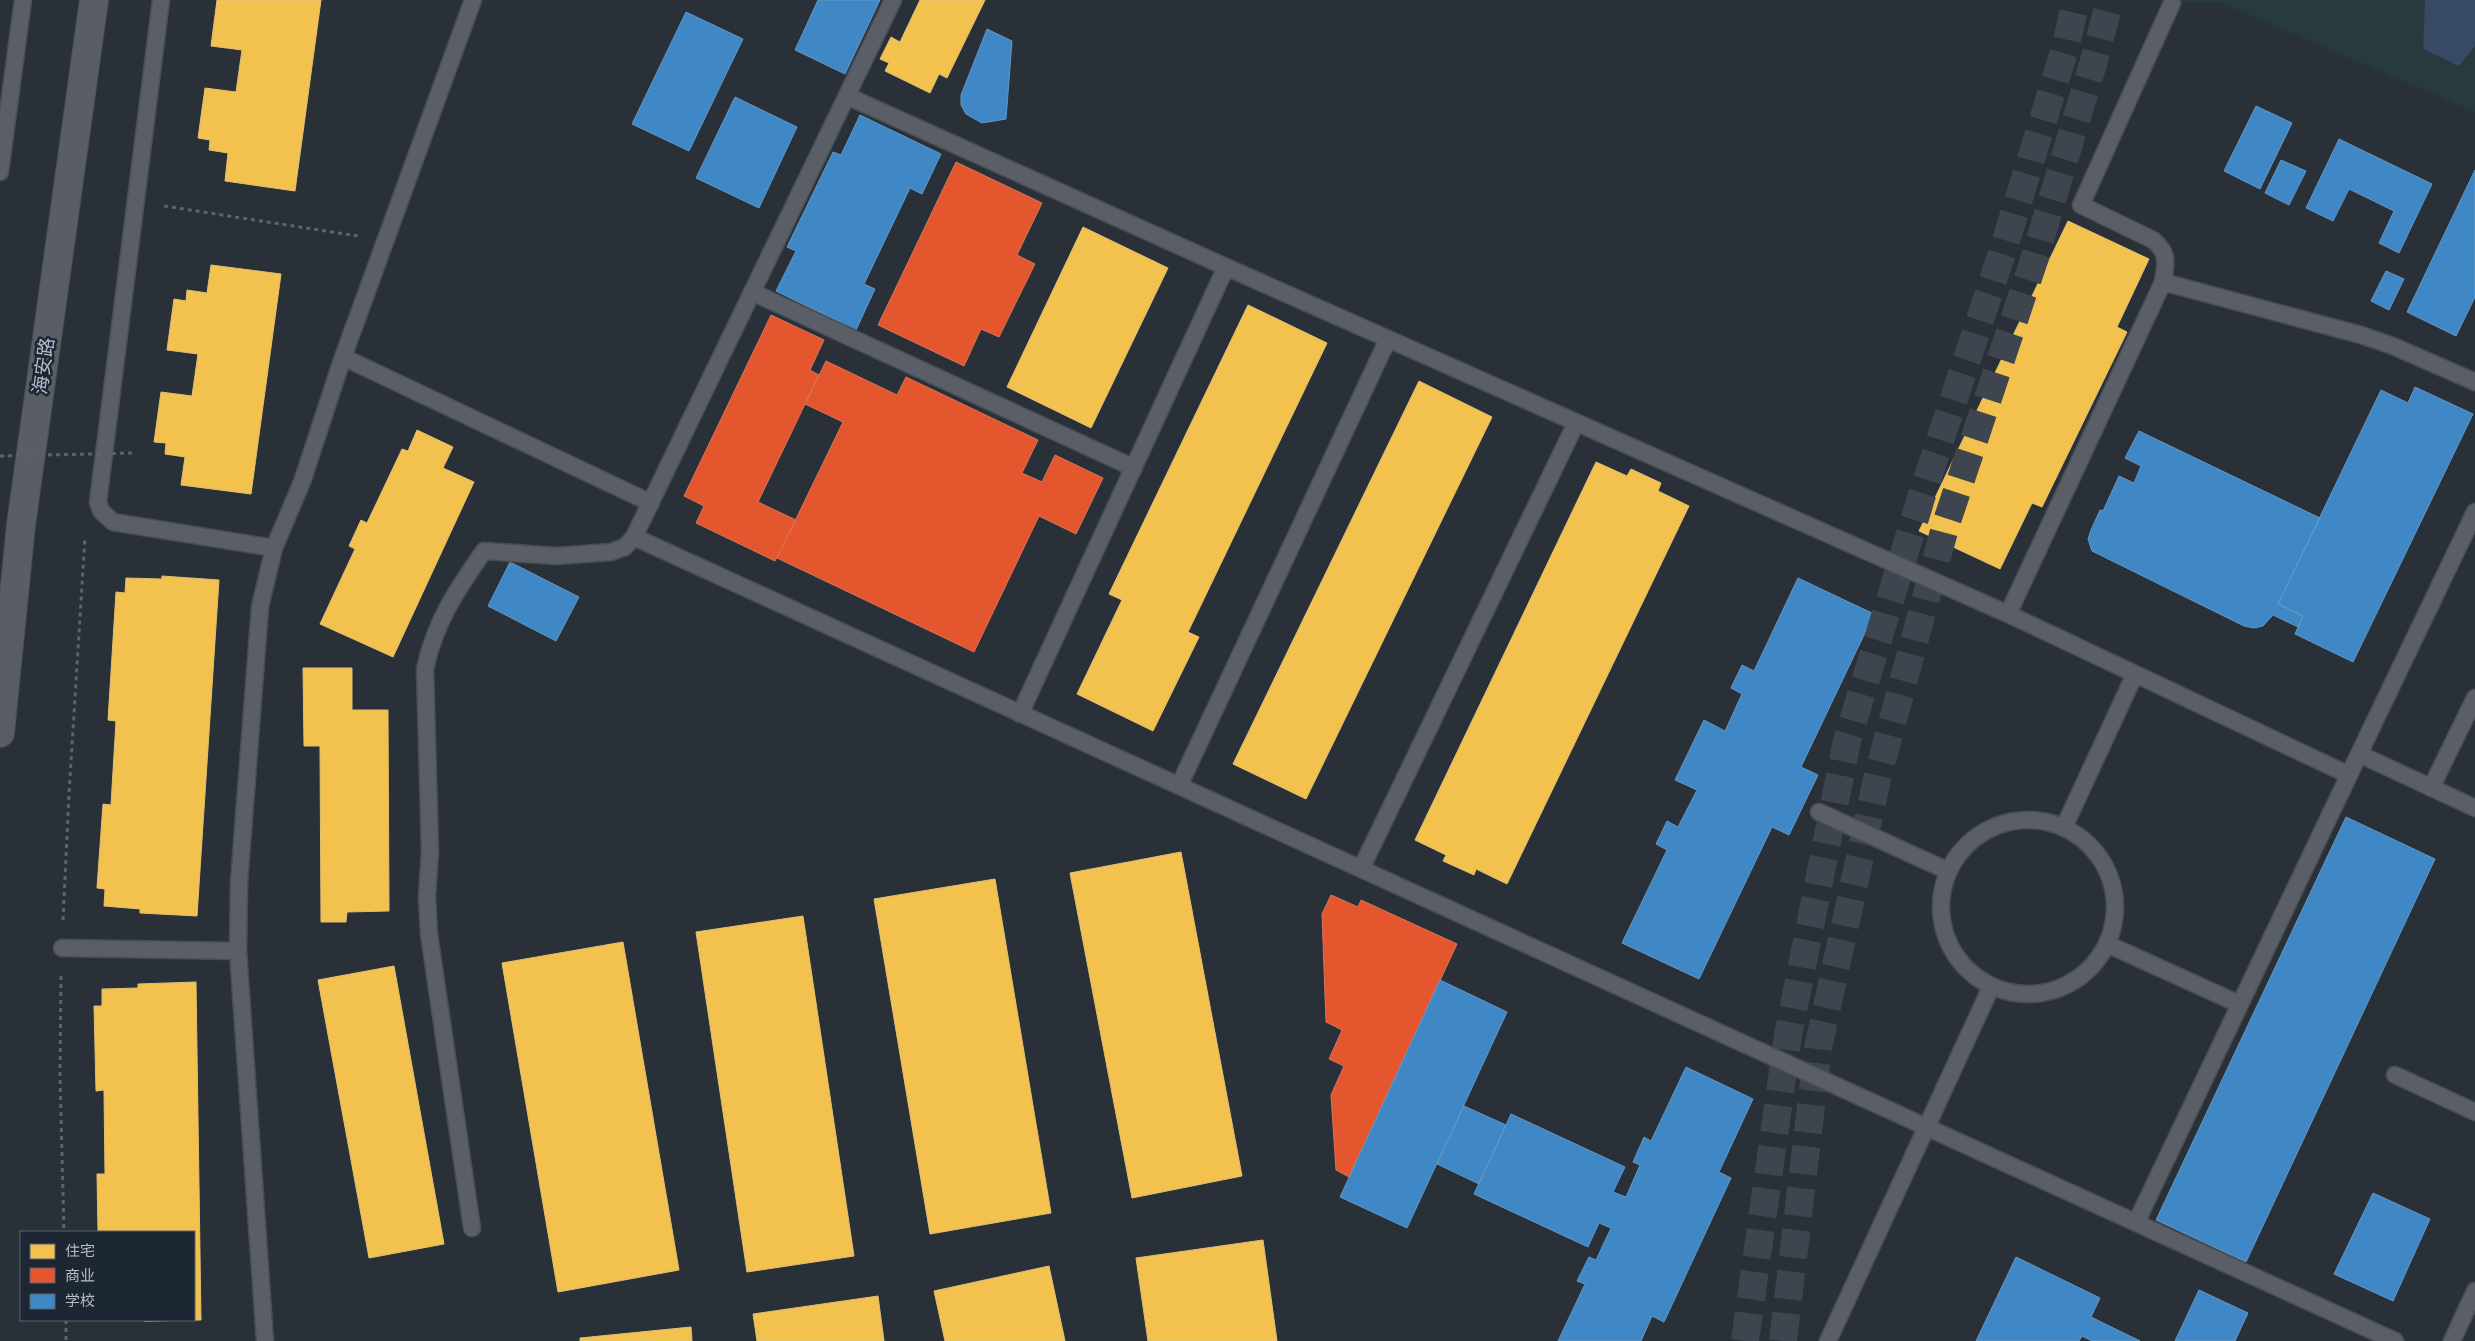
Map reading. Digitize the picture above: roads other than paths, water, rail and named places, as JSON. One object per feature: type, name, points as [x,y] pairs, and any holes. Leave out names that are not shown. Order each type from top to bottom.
[{"type":"street","name":"海安路","points":[[0,734],[21,525],[94,0]]},
{"type":"lane","points":[[0,172],[23,0]]},
{"type":"lane","points":[[161,0],[98,502],[101,511],[113,522],[274,548]]},
{"type":"lane","points":[[266,1341],[238,951],[239,883],[260,607],[274,548],[302,482],[343,357],[473,0]]},
{"type":"lane","points":[[472,1228],[429,934],[427,897],[430,850],[425,670],[430,644],[439,621],[457,590],[484,551],[557,556],[611,552],[625,547],[634,537],[893,0]]},
{"type":"lane","points":[[2008,614],[2164,282],[2166,264],[2163,248],[2153,240],[2081,205],[2172,3]]},
{"type":"lane","points":[[847,96],[1226,267],[2008,614],[2349,775]]},
{"type":"lane","points":[[1020,714],[1226,267]]},
{"type":"lane","points":[[2164,282],[2361,335],[2393,346],[2475,382]]},
{"type":"lane","points":[[752,292],[1134,468]]},
{"type":"lane","points":[[1179,786],[1388,339]]},
{"type":"lane","points":[[343,357],[651,502]]},
{"type":"lane","points":[[1361,869],[1576,423]]},
{"type":"lane","points":[[2136,1222],[2475,512]]},
{"type":"lane","points":[[634,537],[2395,1341]]},
{"type":"lane","points":[[2064,827],[2135,674]]},
{"type":"lane","points":[[2431,788],[2475,698]]},
{"type":"lane","points":[[2359,754],[2475,808]]},
{"type":"lane","points":[[1819,812],[1948,870]]},
{"type":"lane","points":[[2031,819],[2064,827],[2094,849],[2110,877],[2116,911],[2107,944],[2088,970],[2058,989],[2025,995],[1991,987],[1964,967],[1946,938],[1940,903],[1948,870],[1968,843],[1997,824],[2031,819]]},
{"type":"lane","points":[[2107,944],[2240,1004]]},
{"type":"lane","points":[[62,948],[238,951]]},
{"type":"lane","points":[[1828,1341],[1991,987]]},
{"type":"lane","points":[[2395,1075],[2475,1112]]},
{"type":"lane","points":[[2452,1341],[2475,1291]]},
{"type":"water","points":[[2425,0],[2475,0],[2475,46],[2459,66],[2423,49]]},
{"type":"tunnel","points":[[1745,1341],[1788,1036],[1847,741],[1922,495],[2004,247],[2066,45],[2076,0]]},
{"type":"tunnel","points":[[1783,1341],[1818,1048],[1878,775],[1946,524],[2035,257],[2095,57],[2110,0]]}]
